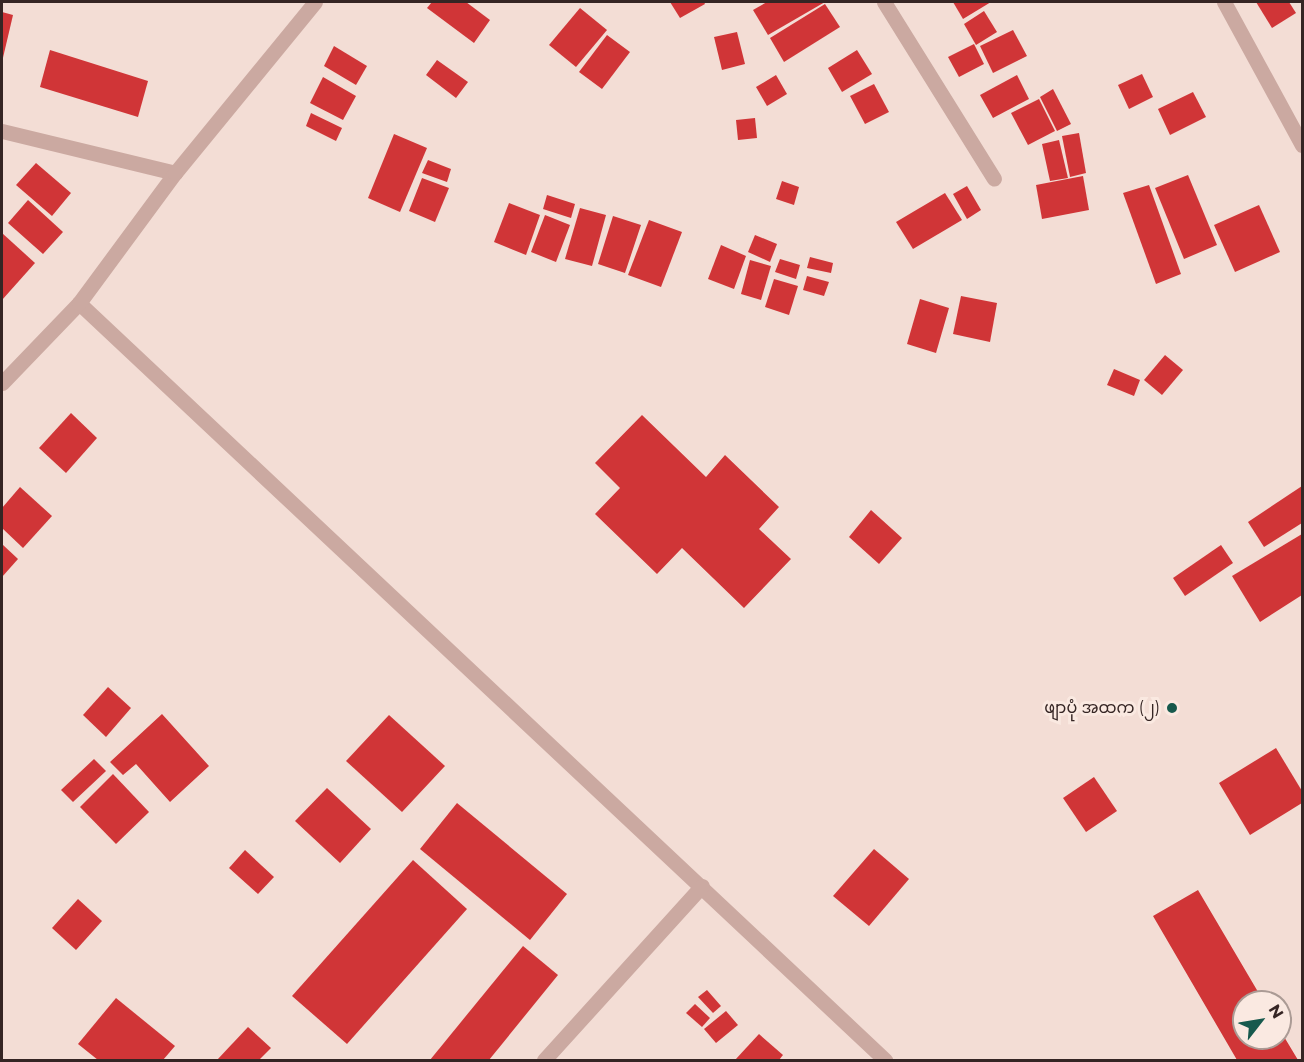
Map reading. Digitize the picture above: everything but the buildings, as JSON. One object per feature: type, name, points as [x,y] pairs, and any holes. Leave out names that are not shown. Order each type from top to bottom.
[{"type":"street","points":[[2,383],[79,303],[175,173],[315,2]]},
{"type":"street","points":[[884,2],[994,179]]},
{"type":"street","points":[[1224,2],[1302,145]]},
{"type":"street","points":[[2,131],[175,173]]},
{"type":"street","points":[[79,303],[885,1060]]},
{"type":"street","points":[[544,1060],[702,886]]},
{"type":"place","name":"ဖျာပုံ အထက (၂)","points":[[1172,708]]}]
